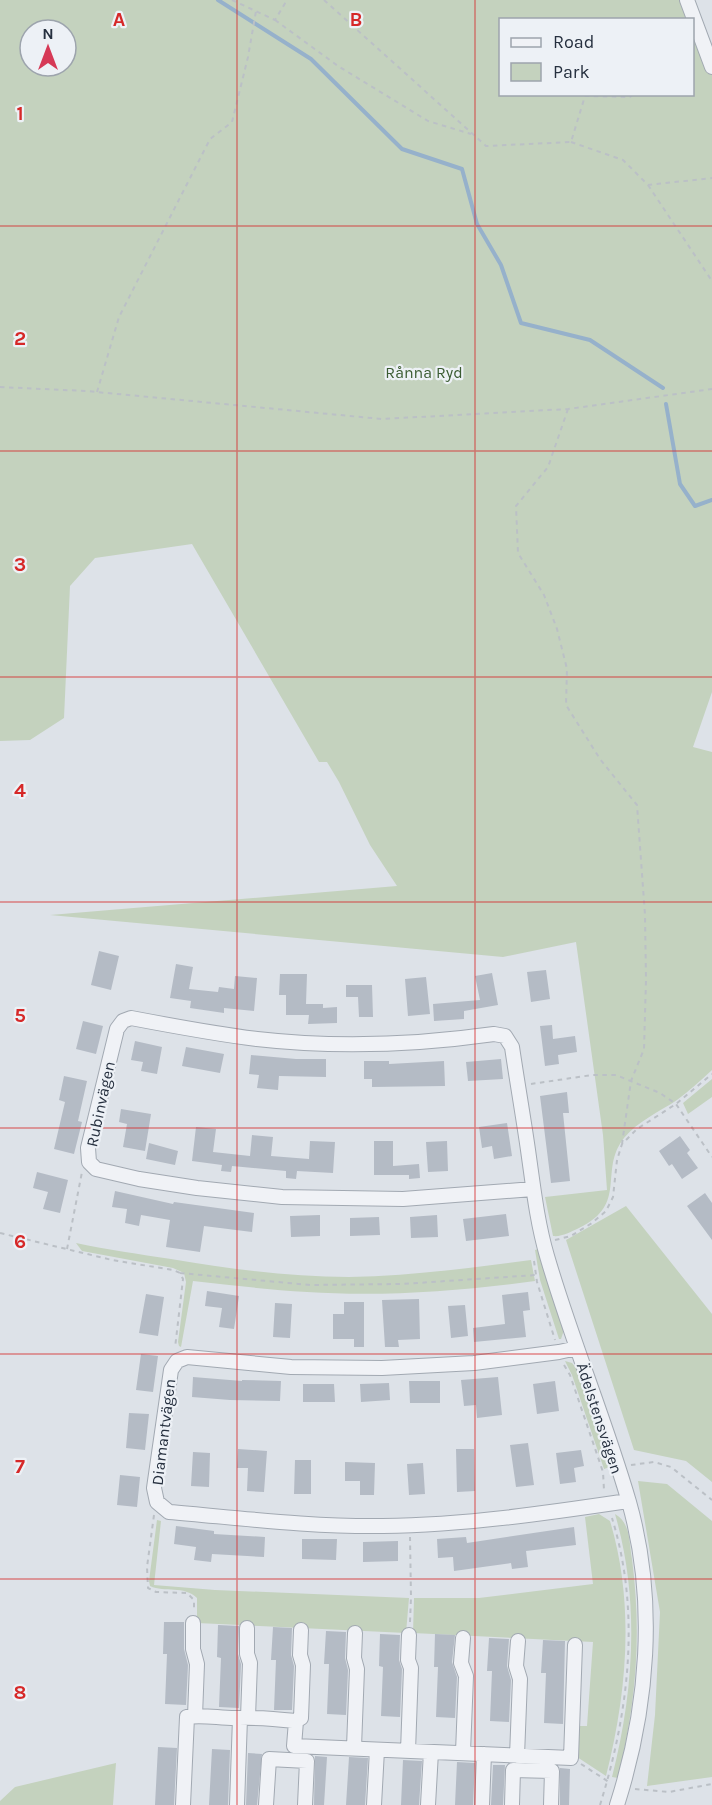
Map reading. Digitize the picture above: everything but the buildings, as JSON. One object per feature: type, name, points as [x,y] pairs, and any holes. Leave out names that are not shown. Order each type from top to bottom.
[{"type":"street","points":[[687,0],[694,18]]},
{"type":"street","points":[[694,19],[712,67]]},
{"type":"street","name":"Rubinvägen","points":[[505,1036],[494,1034],[410,1042],[332,1044],[258,1039],[131,1018],[123,1021],[117,1029],[88,1148],[89,1162],[96,1168],[139,1179],[282,1197],[403,1199],[533,1189]]},
{"type":"street","name":"Ädelstensvägen","points":[[505,1036],[512,1047],[533,1189],[546,1254],[628,1501],[642,1572],[645,1667],[633,1751],[617,1805]]},
{"type":"street","name":"Diamantvägen","points":[[577,1348],[474,1364],[382,1368],[291,1367],[187,1357],[177,1361],[171,1370],[154,1488],[157,1502],[169,1512],[276,1521],[382,1526],[466,1522],[567,1511],[628,1501]]},
{"type":"street","points":[[193,1623],[193,1649],[197,1664],[195,1716]]},
{"type":"street","points":[[237,1805],[250,1663],[247,1654],[247,1628]]},
{"type":"street","points":[[183,1805],[187,1717],[296,1721],[301,1718],[303,1665],[300,1655],[301,1630]]},
{"type":"street","points":[[354,1748],[357,1669],[354,1658],[355,1633]]},
{"type":"street","points":[[408,1750],[411,1668],[408,1660],[409,1635]]},
{"type":"street","points":[[463,1638],[461,1663],[466,1676],[463,1752]]},
{"type":"street","points":[[517,1756],[520,1679],[516,1666],[518,1641]]},
{"type":"street","points":[[512,1805],[513,1770],[532,1764],[571,1758],[575,1645]]},
{"type":"street","points":[[293,1753],[296,1721]]},
{"type":"street","points":[[266,1805],[269,1759],[293,1753],[354,1748],[517,1756],[552,1771],[551,1805]]},
{"type":"street","points":[[375,1805],[377,1750]]},
{"type":"street","points":[[429,1805],[431,1752]]},
{"type":"street","points":[[293,1753],[307,1761],[304,1805]]},
{"type":"street","points":[[482,1805],[484,1754]]},
{"type":"path","points":[[232,0],[275,20],[338,66],[428,121],[472,134]]},
{"type":"path","points":[[275,20],[287,0]]},
{"type":"path","points":[[324,0],[486,146],[571,142],[623,160],[648,185],[712,281]]},
{"type":"path","points":[[97,392],[119,317],[210,139],[232,122],[248,57],[256,11]]},
{"type":"path","points":[[571,142],[585,96],[631,96]]},
{"type":"path","points":[[648,185],[712,178]]},
{"type":"path","points":[[0,387],[97,392],[381,419],[568,409],[712,389]]},
{"type":"path","points":[[550,1241],[571,1236],[592,1223],[606,1211],[613,1197],[631,1081],[644,1048],[646,980],[645,915],[638,805],[600,759],[566,705],[567,669],[557,629],[544,595],[518,553],[516,506],[548,467],[568,409]]},
{"type":"path","points":[[622,1144],[638,1129],[676,1104],[712,1074]]},
{"type":"path","points":[[526,1084],[592,1075],[616,1075],[660,1093],[676,1104],[712,1157]]},
{"type":"path","points":[[67,1249],[83,1169]]},
{"type":"path","points":[[0,1233],[112,1260],[180,1273],[310,1285],[402,1284],[536,1275]]},
{"type":"path","points":[[175,1351],[183,1279],[180,1273]]},
{"type":"path","points":[[623,1466],[654,1462],[671,1467],[712,1500]]},
{"type":"path","points":[[600,1805],[620,1730],[628,1673],[628,1594],[622,1551],[612,1518],[604,1504]]},
{"type":"path","points":[[154,1515],[147,1567],[148,1588],[156,1592],[187,1593],[194,1600],[193,1623]]},
{"type":"path","points":[[409,1635],[410,1532]]},
{"type":"path","points":[[571,1758],[616,1784]]},
{"type":"path","points":[[629,1788],[669,1792],[712,1785]]},
{"type":"green space","name":"Rånna Ryd","points":[[0,0],[694,0],[712,52],[712,692],[693,747],[712,752],[712,1070],[681,1097],[642,1122],[624,1138],[613,1163],[608,1198],[594,1219],[569,1233],[553,1236],[545,1197],[607,1190],[603,1135],[576,942],[503,957],[50,915],[397,886],[370,845],[339,782],[327,762],[319,762],[192,544],[95,558],[70,586],[64,718],[30,740],[0,741]]},
{"type":"green space","points":[[712,1079],[712,1097],[688,1114],[683,1103]]},
{"type":"green space","points":[[626,1206],[712,1314],[712,1482],[686,1461],[634,1450],[566,1240]]},
{"type":"green space","points":[[76,1243],[237,1269],[327,1277],[417,1273],[531,1260],[535,1281],[478,1288],[364,1294],[293,1291],[193,1281],[181,1347],[178,1342],[186,1282],[184,1273],[173,1268],[82,1251]]},
{"type":"green space","points":[[538,1249],[564,1330],[561,1339],[559,1339],[540,1280],[535,1250]]},
{"type":"green space","points":[[565,1361],[572,1363],[576,1368],[610,1467],[604,1469],[572,1375]]},
{"type":"green space","points":[[638,1481],[667,1484],[712,1521],[712,1777],[647,1786],[655,1715],[660,1612]]},
{"type":"green space","points":[[599,1514],[610,1521],[618,1552],[625,1616],[623,1681],[606,1776],[574,1755],[574,1726],[587,1726],[593,1642],[413,1633],[414,1598],[479,1598],[593,1584],[585,1517]]},
{"type":"green space","points":[[615,1514],[627,1528],[637,1616],[633,1696],[618,1778],[612,1777],[629,1679],[631,1612],[623,1546]]},
{"type":"green space","points":[[157,1520],[161,1521],[154,1585],[215,1590],[409,1598],[406,1633],[197,1623],[197,1598],[192,1594],[150,1586]]},
{"type":"green space","points":[[116,1763],[113,1805],[0,1805],[0,1801],[15,1787]]},
{"type":"waterway","points":[[218,0],[311,59],[402,149],[462,169],[477,224],[501,265],[521,323],[590,340],[663,388]]},
{"type":"waterway","points":[[666,404],[680,484],[695,506],[712,500]]}]
